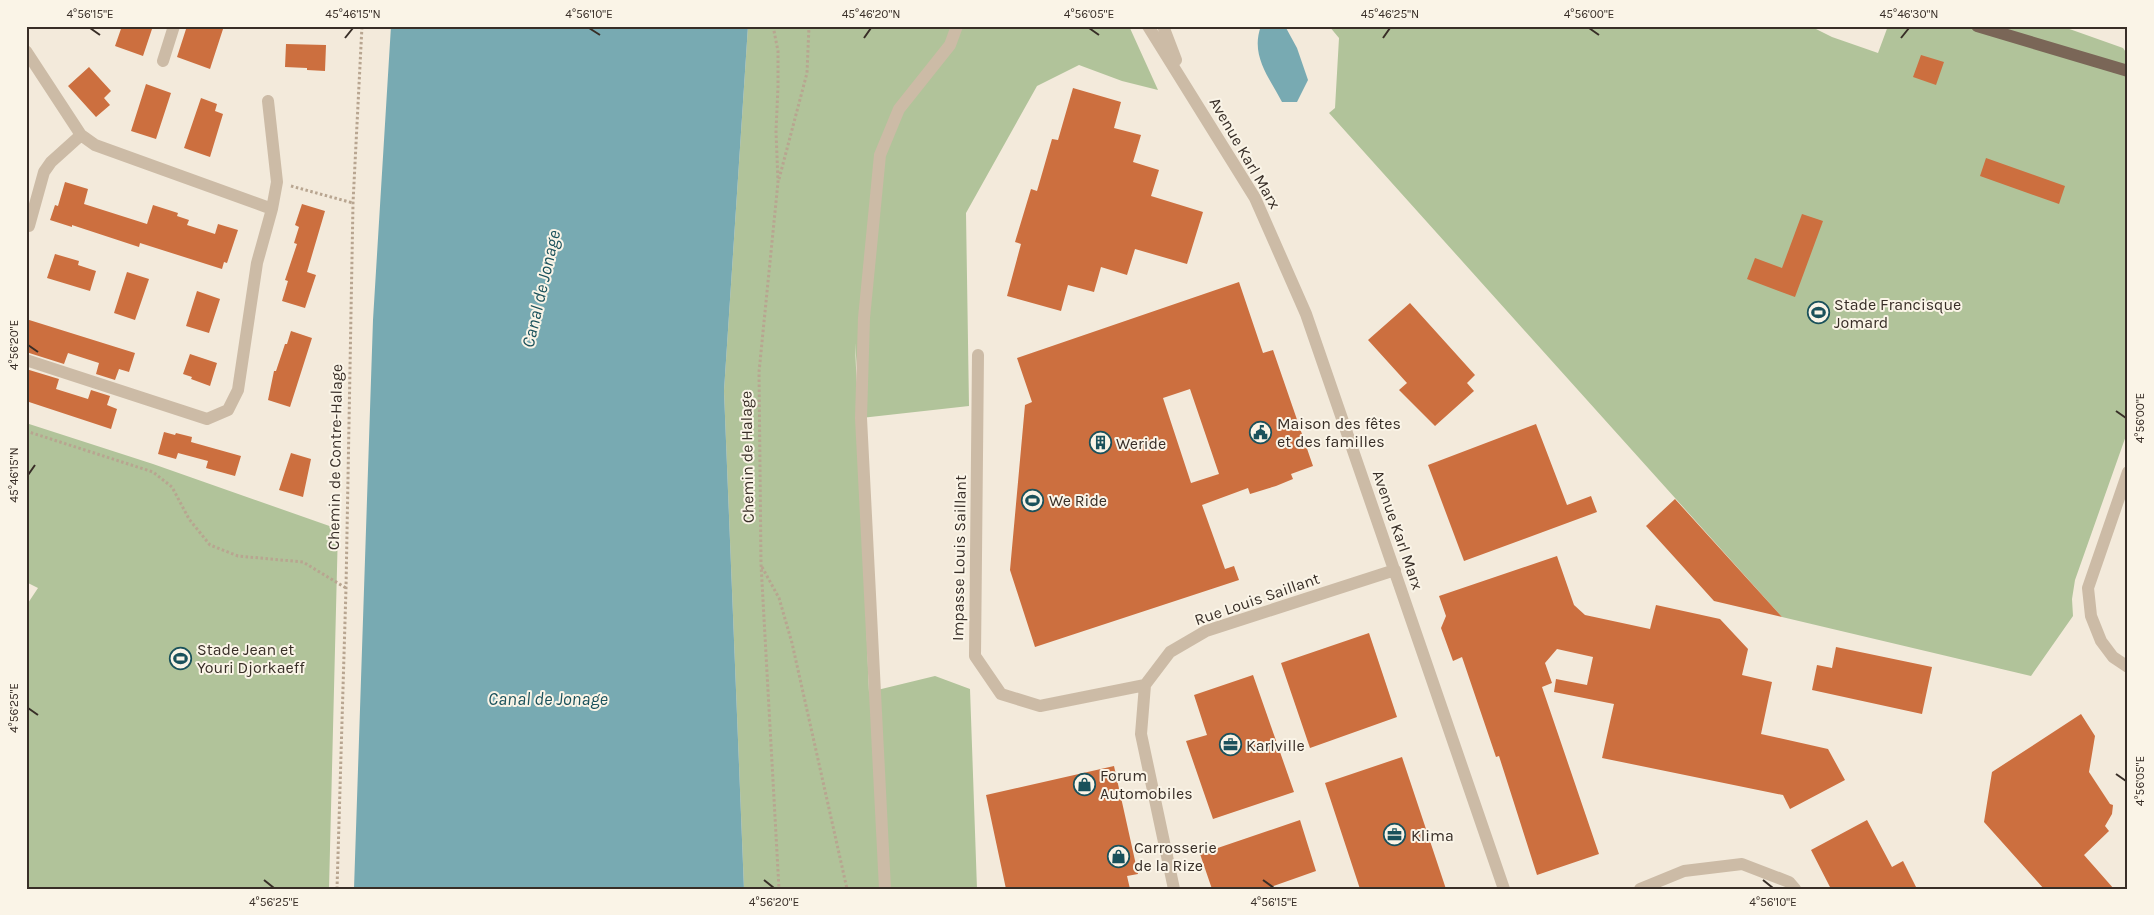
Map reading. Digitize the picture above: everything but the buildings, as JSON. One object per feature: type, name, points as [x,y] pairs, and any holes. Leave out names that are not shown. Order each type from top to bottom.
[{"type":"main road","points":[[1977,26],[2128,71]]},
{"type":"street","points":[[163,61],[174,26]]},
{"type":"street","points":[[884,889],[861,418],[864,318],[880,155],[899,109],[950,45],[957,26]]},
{"type":"street","name":"Avenue Karl Marx","points":[[1148,26],[1256,198],[1306,314],[1504,889]]},
{"type":"street","name":"Avenue Karl Marx","points":[[1163,26],[1186,86]]},
{"type":"street","points":[[26,51],[81,135],[95,145],[272,210]]},
{"type":"street","points":[[26,360],[207,419],[228,410],[238,390],[257,263],[272,210],[277,182],[268,101]]},
{"type":"street","points":[[29,226],[44,172],[81,135]]},
{"type":"street","name":"Impasse Louis Saillant","points":[[978,355],[975,656],[1001,694],[1040,706],[1145,685]]},
{"type":"street","points":[[2128,472],[2088,588],[2091,616],[2101,641],[2113,657],[2128,667]]},
{"type":"street","name":"Rue Louis Saillant","points":[[1145,685],[1170,652],[1206,631],[1395,570]]},
{"type":"street","points":[[1145,685],[1141,734],[1174,889]]},
{"type":"street","points":[[1640,889],[1684,871],[1742,864],[1789,882],[1795,889]]},
{"type":"path","name":"Chemin de Contre-Halage","points":[[337,889],[346,588],[353,203],[362,26]]},
{"type":"path","name":"Chemin de Halage","points":[[773,26],[778,51],[776,131],[778,182],[759,372],[760,564],[779,889]]},
{"type":"path","points":[[778,182],[807,73],[810,26]]},
{"type":"path","points":[[277,182],[353,203]]},
{"type":"path","points":[[26,431],[153,472],[172,487],[189,519],[210,545],[238,556],[303,562],[346,588]]},
{"type":"path","points":[[760,564],[780,598],[848,889]]},
{"type":"green space","points":[[748,26],[1129,26],[1158,90],[1122,81],[1079,65],[1037,86],[966,213],[969,406],[861,418],[855,343],[869,692],[935,676],[970,689],[977,889],[744,889],[724,391]]},
{"type":"green space","name":"Stade Francisque Jomard","points":[[1329,26],[1810,26],[1832,37],[1878,53],[1888,26],[2061,26],[2123,48],[2128,55],[2128,430],[2075,580],[2072,599],[2073,616],[2031,676],[1782,617],[1329,113],[1335,108],[1339,38]]},
{"type":"green space","name":"Stade Jean et Youri Djorkaeff","points":[[26,423],[153,464],[338,529],[329,889],[26,889],[26,606],[38,588],[26,582]]},
{"type":"water","name":"Canal de Jonage","points":[[391,26],[748,26],[724,391],[744,889],[354,889],[373,320]]},
{"type":"water","points":[[1261,26],[1285,26],[1297,48],[1308,80],[1297,102],[1282,102],[1267,75],[1259,56],[1258,37]]},
{"type":"place","name":"Stade Francisque Jomard","points":[[1818,313]]},
{"type":"place","name":"Maison des fêtes et des familles","points":[[1261,432]]},
{"type":"place","name":"Weride","points":[[1100,443]]},
{"type":"place","name":"We Ride","points":[[1033,500]]},
{"type":"place","name":"Stade Jean et Youri Djorkaeff","points":[[181,658]]},
{"type":"place","name":"Karlville","points":[[1230,745]]},
{"type":"place","name":"Forum Automobiles","points":[[1084,784]]},
{"type":"place","name":"Klima","points":[[1395,835]]},
{"type":"place","name":"Carrosserie de la Rize","points":[[1118,856]]}]
